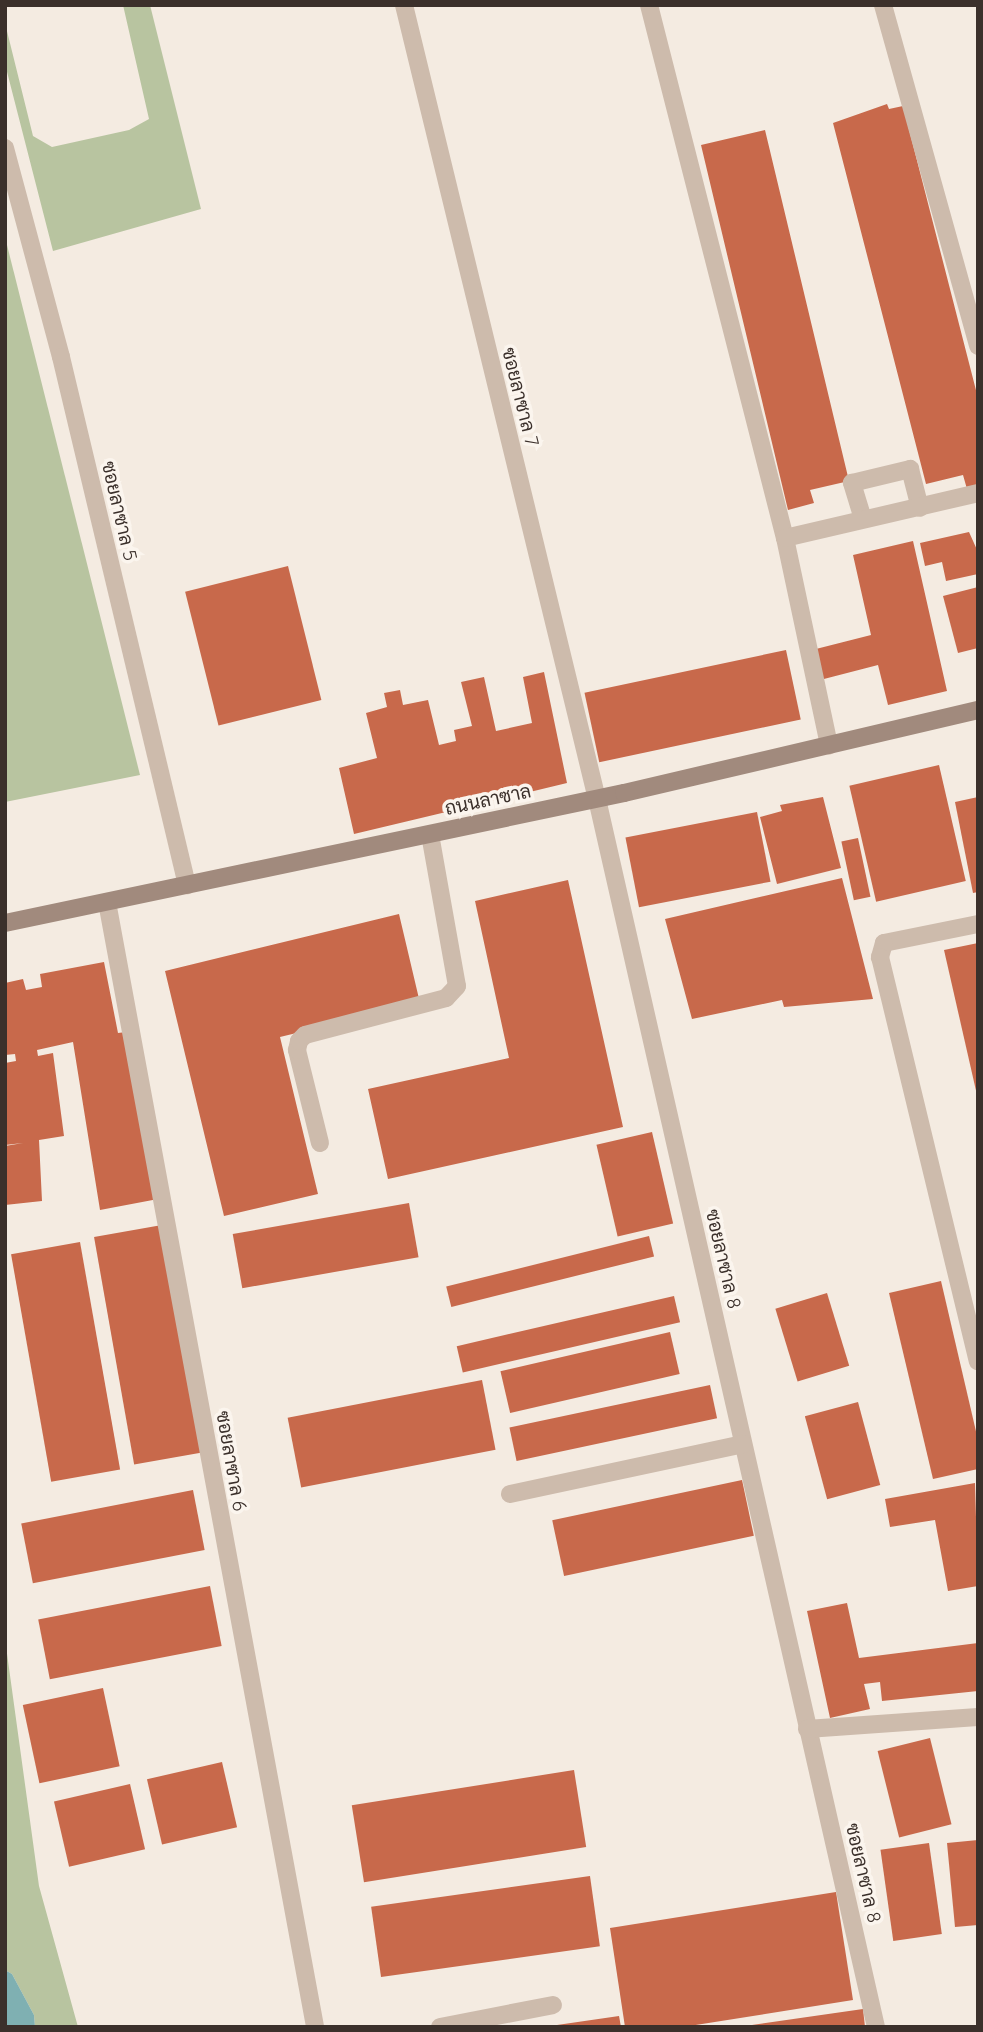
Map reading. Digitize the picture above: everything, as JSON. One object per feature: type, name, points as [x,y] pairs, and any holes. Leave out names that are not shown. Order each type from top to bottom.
[{"type":"street","name":"ซอยลาซาล 7","points":[[404,5],[597,799]]},
{"type":"street","points":[[649,5],[785,538],[829,745]]},
{"type":"street","points":[[883,5],[978,346]]},
{"type":"street","name":"ซอยลาซาล 5","points":[[5,148],[61,357],[187,885]]},
{"type":"street","points":[[863,519],[852,483],[910,469],[920,508]]},
{"type":"street","points":[[785,538],[978,493]]},
{"type":"street","name":"ถนนลาซาล","points":[[5,923],[597,799],[978,710]]},
{"type":"street","name":"ซอยลาซาล 8","points":[[597,799],[876,2027]]},
{"type":"street","points":[[320,1143],[297,1050],[299,1041],[305,1035],[446,998],[457,986],[430,834]]},
{"type":"street","name":"ซอยลาซาล 6","points":[[107,902],[315,2027]]},
{"type":"street","points":[[978,924],[884,943],[880,957],[978,1361]]},
{"type":"street","points":[[510,1494],[743,1444]]},
{"type":"street","points":[[807,1729],[978,1717]]},
{"type":"street","points":[[440,2027],[553,2005]]},
{"type":"green space","points":[[123,5],[150,5],[201,209],[53,251],[5,64],[5,23],[33,136],[52,147],[129,130],[149,119]]},
{"type":"green space","points":[[5,237],[140,775],[5,802]]},
{"type":"green space","points":[[5,1639],[39,1886],[78,2027],[35,2027],[34,2015],[12,1974],[5,1970]]},
{"type":"water","points":[[5,1970],[12,1974],[34,2015],[35,2027],[5,2027]]},
{"type":"building","points":[[887,104],[889,109],[903,106],[978,398],[978,486],[967,489],[963,475],[926,484],[833,123]]},
{"type":"building","points":[[765,130],[849,481],[810,490],[814,503],[788,510],[701,145]]},
{"type":"building","points":[[969,532],[978,552],[978,574],[946,581],[942,562],[925,566],[920,543]]},
{"type":"building","points":[[913,541],[947,691],[888,705],[878,665],[820,680],[812,650],[871,635],[853,555]]},
{"type":"building","points":[[288,566],[321,700],[219,726],[185,592]]},
{"type":"building","points":[[978,587],[978,648],[958,653],[943,596]]},
{"type":"building","points":[[786,650],[801,719],[599,762],[585,693]]},
{"type":"building","points":[[544,672],[567,783],[354,834],[339,768],[377,758],[366,713],[387,707],[384,693],[400,690],[403,705],[428,700],[439,745],[456,741],[454,730],[472,726],[461,682],[484,677],[496,731],[532,723],[523,677]]},
{"type":"building","points":[[939,765],[966,881],[876,902],[849,786]]},
{"type":"building","points":[[823,797],[841,868],[777,884],[760,817],[782,811],[780,805]]},
{"type":"building","points":[[978,797],[978,892],[973,893],[955,802]]},
{"type":"building","points":[[757,812],[771,882],[639,907],[625,838]]},
{"type":"building","points":[[858,838],[870,897],[854,900],[841,842]]},
{"type":"building","points":[[842,878],[873,999],[784,1007],[782,1000],[692,1019],[665,919]]},
{"type":"building","points":[[568,880],[623,1127],[388,1179],[368,1089],[509,1058],[475,901]]},
{"type":"building","points":[[399,914],[420,1003],[280,1037],[318,1194],[224,1216],[165,971]]},
{"type":"building","points":[[978,943],[978,1095],[977,1095],[944,950]]},
{"type":"building","points":[[104,962],[118,1033],[126,1032],[158,1199],[100,1210],[73,1042],[37,1050],[38,1056],[53,1053],[64,1136],[39,1140],[42,1201],[5,1205],[5,1146],[23,1143],[5,1145],[5,1063],[16,1061],[15,1054],[5,1055],[5,983],[23,979],[26,990],[42,987],[40,974]]},
{"type":"building","points":[[652,1132],[673,1224],[618,1236],[596,1145]]},
{"type":"building","points":[[409,1203],[419,1257],[242,1288],[233,1234]]},
{"type":"building","points":[[162,1225],[202,1452],[134,1464],[94,1237]]},
{"type":"building","points":[[649,1236],[654,1256],[451,1307],[446,1287]]},
{"type":"building","points":[[80,1242],[120,1469],[51,1482],[11,1254]]},
{"type":"building","points":[[941,1281],[978,1440],[978,1469],[933,1479],[889,1293]]},
{"type":"building","points":[[827,1293],[849,1366],[798,1381],[775,1309]]},
{"type":"building","points":[[674,1296],[680,1322],[463,1372],[457,1346]]},
{"type":"building","points":[[670,1332],[680,1374],[510,1413],[500,1371]]},
{"type":"building","points":[[482,1380],[496,1450],[301,1487],[288,1418]]},
{"type":"building","points":[[710,1385],[717,1418],[517,1461],[509,1428]]},
{"type":"building","points":[[858,1402],[880,1485],[827,1499],[805,1416]]},
{"type":"building","points":[[742,1480],[754,1536],[564,1576],[552,1520]]},
{"type":"building","points":[[975,1483],[978,1586],[948,1591],[935,1520],[890,1527],[885,1499]]},
{"type":"building","points":[[193,1490],[205,1550],[33,1583],[21,1523]]},
{"type":"building","points":[[210,1586],[222,1646],[50,1679],[38,1619]]},
{"type":"building","points":[[847,1603],[859,1658],[978,1643],[978,1691],[882,1701],[880,1682],[864,1684],[870,1709],[830,1718],[807,1611]]},
{"type":"building","points":[[103,1688],[120,1766],[39,1783],[23,1705]]},
{"type":"building","points":[[930,1738],[952,1824],[899,1837],[878,1751]]},
{"type":"building","points":[[222,1762],[237,1827],[162,1845],[147,1779]]},
{"type":"building","points":[[574,1770],[586,1847],[364,1882],[352,1805]]},
{"type":"building","points":[[130,1784],[145,1849],[69,1867],[54,1802]]},
{"type":"building","points":[[978,1840],[978,1925],[955,1927],[947,1843]]},
{"type":"building","points":[[929,1843],[942,1934],[893,1941],[880,1850]]},
{"type":"building","points":[[590,1876],[600,1946],[381,1977],[371,1907]]},
{"type":"building","points":[[836,1892],[853,2000],[683,2027],[625,2027],[610,1928]]},
{"type":"building","points":[[863,2009],[865,2027],[752,2027],[752,2025]]},
{"type":"building","points":[[619,2016],[621,2027],[557,2027],[557,2025]]}]
